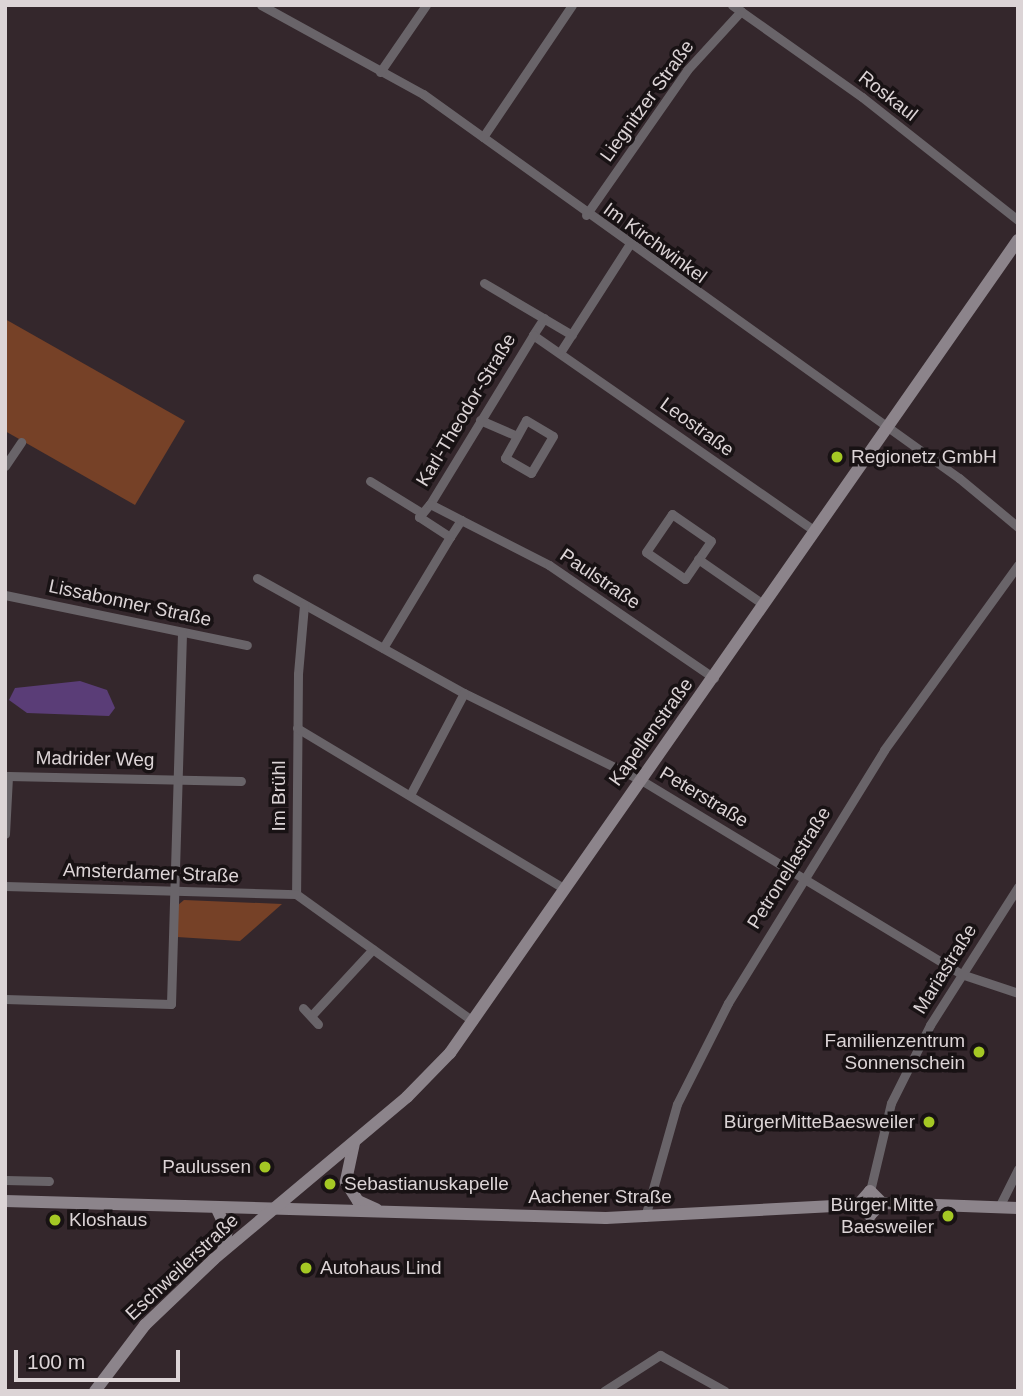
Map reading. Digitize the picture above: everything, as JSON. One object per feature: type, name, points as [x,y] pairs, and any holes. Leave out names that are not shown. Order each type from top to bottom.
[{"type":"street","points":[[380,72],[426,5]]},
{"type":"street","points":[[483,136],[572,5]]},
{"type":"street","name":"Im Kirchwinkel","points":[[263,6],[380,72],[483,136],[629,246],[884,429],[959,478],[1018,527]]},
{"type":"street","name":"Liegnitzer Straße","points":[[586,215],[687,70],[736,8]]},
{"type":"street","name":"Roskaul","points":[[736,8],[862,96],[1018,220]]},
{"type":"street","name":"Kapellenstraße","points":[[275,1210],[415,1089],[473,1021],[562,887],[713,678],[1018,240]]},
{"type":"street","points":[[561,351],[629,246]]},
{"type":"street","points":[[484,283],[572,335]]},
{"type":"street","points":[[533,335],[544,318]]},
{"type":"street","name":"Leostraße","points":[[533,335],[561,351],[814,530]]},
{"type":"street","name":"Karl-Theodor-Straße","points":[[430,504],[533,335]]},
{"type":"street","points":[[480,420],[517,436]]},
{"type":"street","points":[[526,420],[553,436],[531,473],[505,458],[517,436],[526,420]]},
{"type":"street","points":[[5,466],[21,442]]},
{"type":"street","points":[[370,481],[422,513]]},
{"type":"street","points":[[430,504],[419,517],[450,537]]},
{"type":"street","name":"Paulstraße","points":[[430,504],[549,565],[713,678]]},
{"type":"street","points":[[672,514],[711,541],[698,559],[685,579],[646,552],[672,514]]},
{"type":"street","points":[[383,648],[461,520]]},
{"type":"street","points":[[698,559],[763,604]]},
{"type":"street","name":"Petronellastraße","points":[[645,1217],[677,1104],[802,876],[884,750],[1018,565]]},
{"type":"street","name":"Peterstraße","points":[[257,578],[464,692],[641,780],[961,974],[1018,993]]},
{"type":"street","name":"Lissabonner Straße","points":[[5,595],[247,645]]},
{"type":"street","name":"Im Brühl","points":[[296,894],[297,728],[304,605]]},
{"type":"street","points":[[5,999],[171,1004],[182,632]]},
{"type":"street","points":[[410,795],[464,692]]},
{"type":"street","points":[[297,728],[562,887]]},
{"type":"street","name":"Madrider Weg","points":[[5,834],[8,776],[176,778],[241,782]]},
{"type":"street","name":"Amsterdamer Straße","points":[[5,886],[296,894]]},
{"type":"street","name":"Mariastraße","points":[[870,1191],[891,1103],[961,974],[1018,887]]},
{"type":"street","points":[[296,894],[473,1021]]},
{"type":"street","points":[[311,1016],[373,949]]},
{"type":"street","points":[[303,1008],[318,1024]]},
{"type":"street","points":[[354,1143],[345,1170],[350,1192],[385,1212]]},
{"type":"street","points":[[1000,1205],[1018,1169]]},
{"type":"street","points":[[5,1180],[49,1181]]},
{"type":"street","points":[[858,1205],[861,1195],[870,1191],[882,1203],[1000,1205],[1018,1208]]},
{"type":"street","name":"Aachener Straße","points":[[5,1201],[218,1209],[645,1217],[858,1205],[870,1215],[882,1203]]},
{"type":"street","points":[[218,1209],[227,1230],[223,1251]]},
{"type":"street","name":"Eschweilerstraße","points":[[100,1389],[145,1325],[223,1251],[275,1210]]},
{"type":"street","points":[[604,1391],[660,1355],[725,1391]]},
{"type":"shaded area","points":[[5,319],[185,421],[135,505],[5,431]]},
{"type":"shaded area","points":[[80,681],[107,690],[115,708],[109,716],[27,713],[9,700],[15,688]]},
{"type":"shaded area","points":[[184,900],[282,904],[240,941],[177,937],[178,905]]},
{"type":"place","name":"Regionetz GmbH","points":[[837,457]]},
{"type":"place","name":"Familienzentrum Sonnenschein","points":[[979,1052]]},
{"type":"place","name":"BürgerMitteBaesweiler","points":[[929,1122]]},
{"type":"place","name":"Paulussen","points":[[265,1167]]},
{"type":"place","name":"Sebastianuskapelle","points":[[330,1184]]},
{"type":"place","name":"Bürger Mitte Baesweiler","points":[[948,1216]]},
{"type":"place","name":"Kloshaus","points":[[55,1220]]},
{"type":"place","name":"Autohaus Lind","points":[[306,1268]]}]
